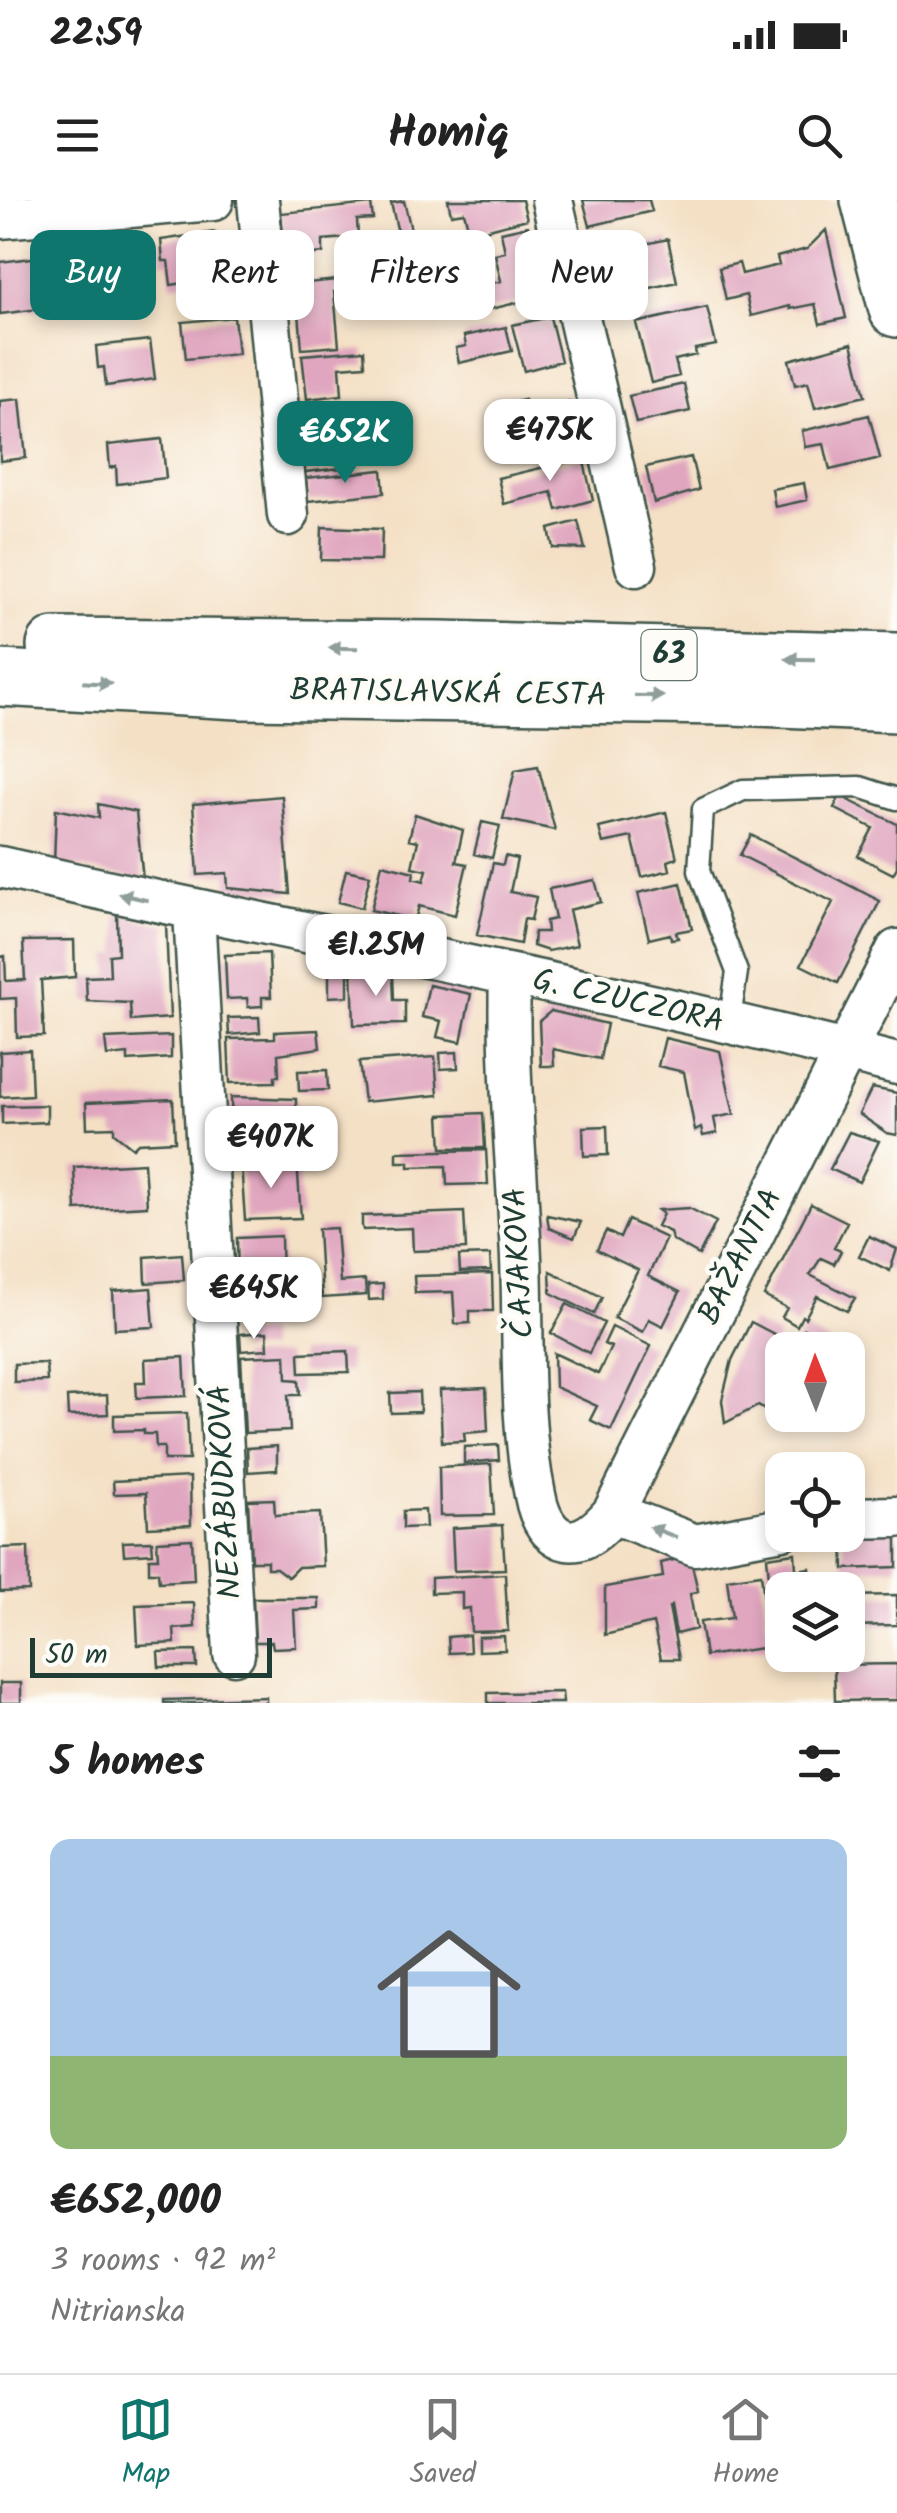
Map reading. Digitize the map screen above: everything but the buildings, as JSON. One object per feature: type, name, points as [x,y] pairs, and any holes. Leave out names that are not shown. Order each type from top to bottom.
[{"type":"main road","points":[[869,200],[897,309]]},
{"type":"main road","name":"BRATISLAVSKÁ CESTA","points":[[0,646],[404,649],[897,661]]},
{"type":"main road","name":"BRATISLAVSKÁ CESTA","points":[[0,678],[239,691],[733,697],[897,704]]},
{"type":"street","points":[[0,218],[213,200]]},
{"type":"street","points":[[258,200],[288,514]]},
{"type":"street","points":[[552,200],[636,566]]},
{"type":"street","name":"G. CZUCZORA","points":[[0,866],[194,911],[510,975],[897,1064]]},
{"type":"street","name":"NEZÁBUDKOVÁ","points":[[194,911],[234,1654]]},
{"type":"street","name":"BAŽANTIA","points":[[565,1539],[592,1535],[613,1513],[897,950]]},
{"type":"street","name":"ČAJAKOVA","points":[[510,975],[510,1092],[528,1439],[535,1497],[543,1520],[551,1531],[565,1539]]},
{"type":"street","points":[[613,1513],[695,1545],[765,1532]]},
{"type":"street","points":[[865,1518],[897,1517]]},
{"type":"lane","points":[[729,1025],[737,972],[699,871],[703,809],[743,790],[860,787],[897,799]]}]
